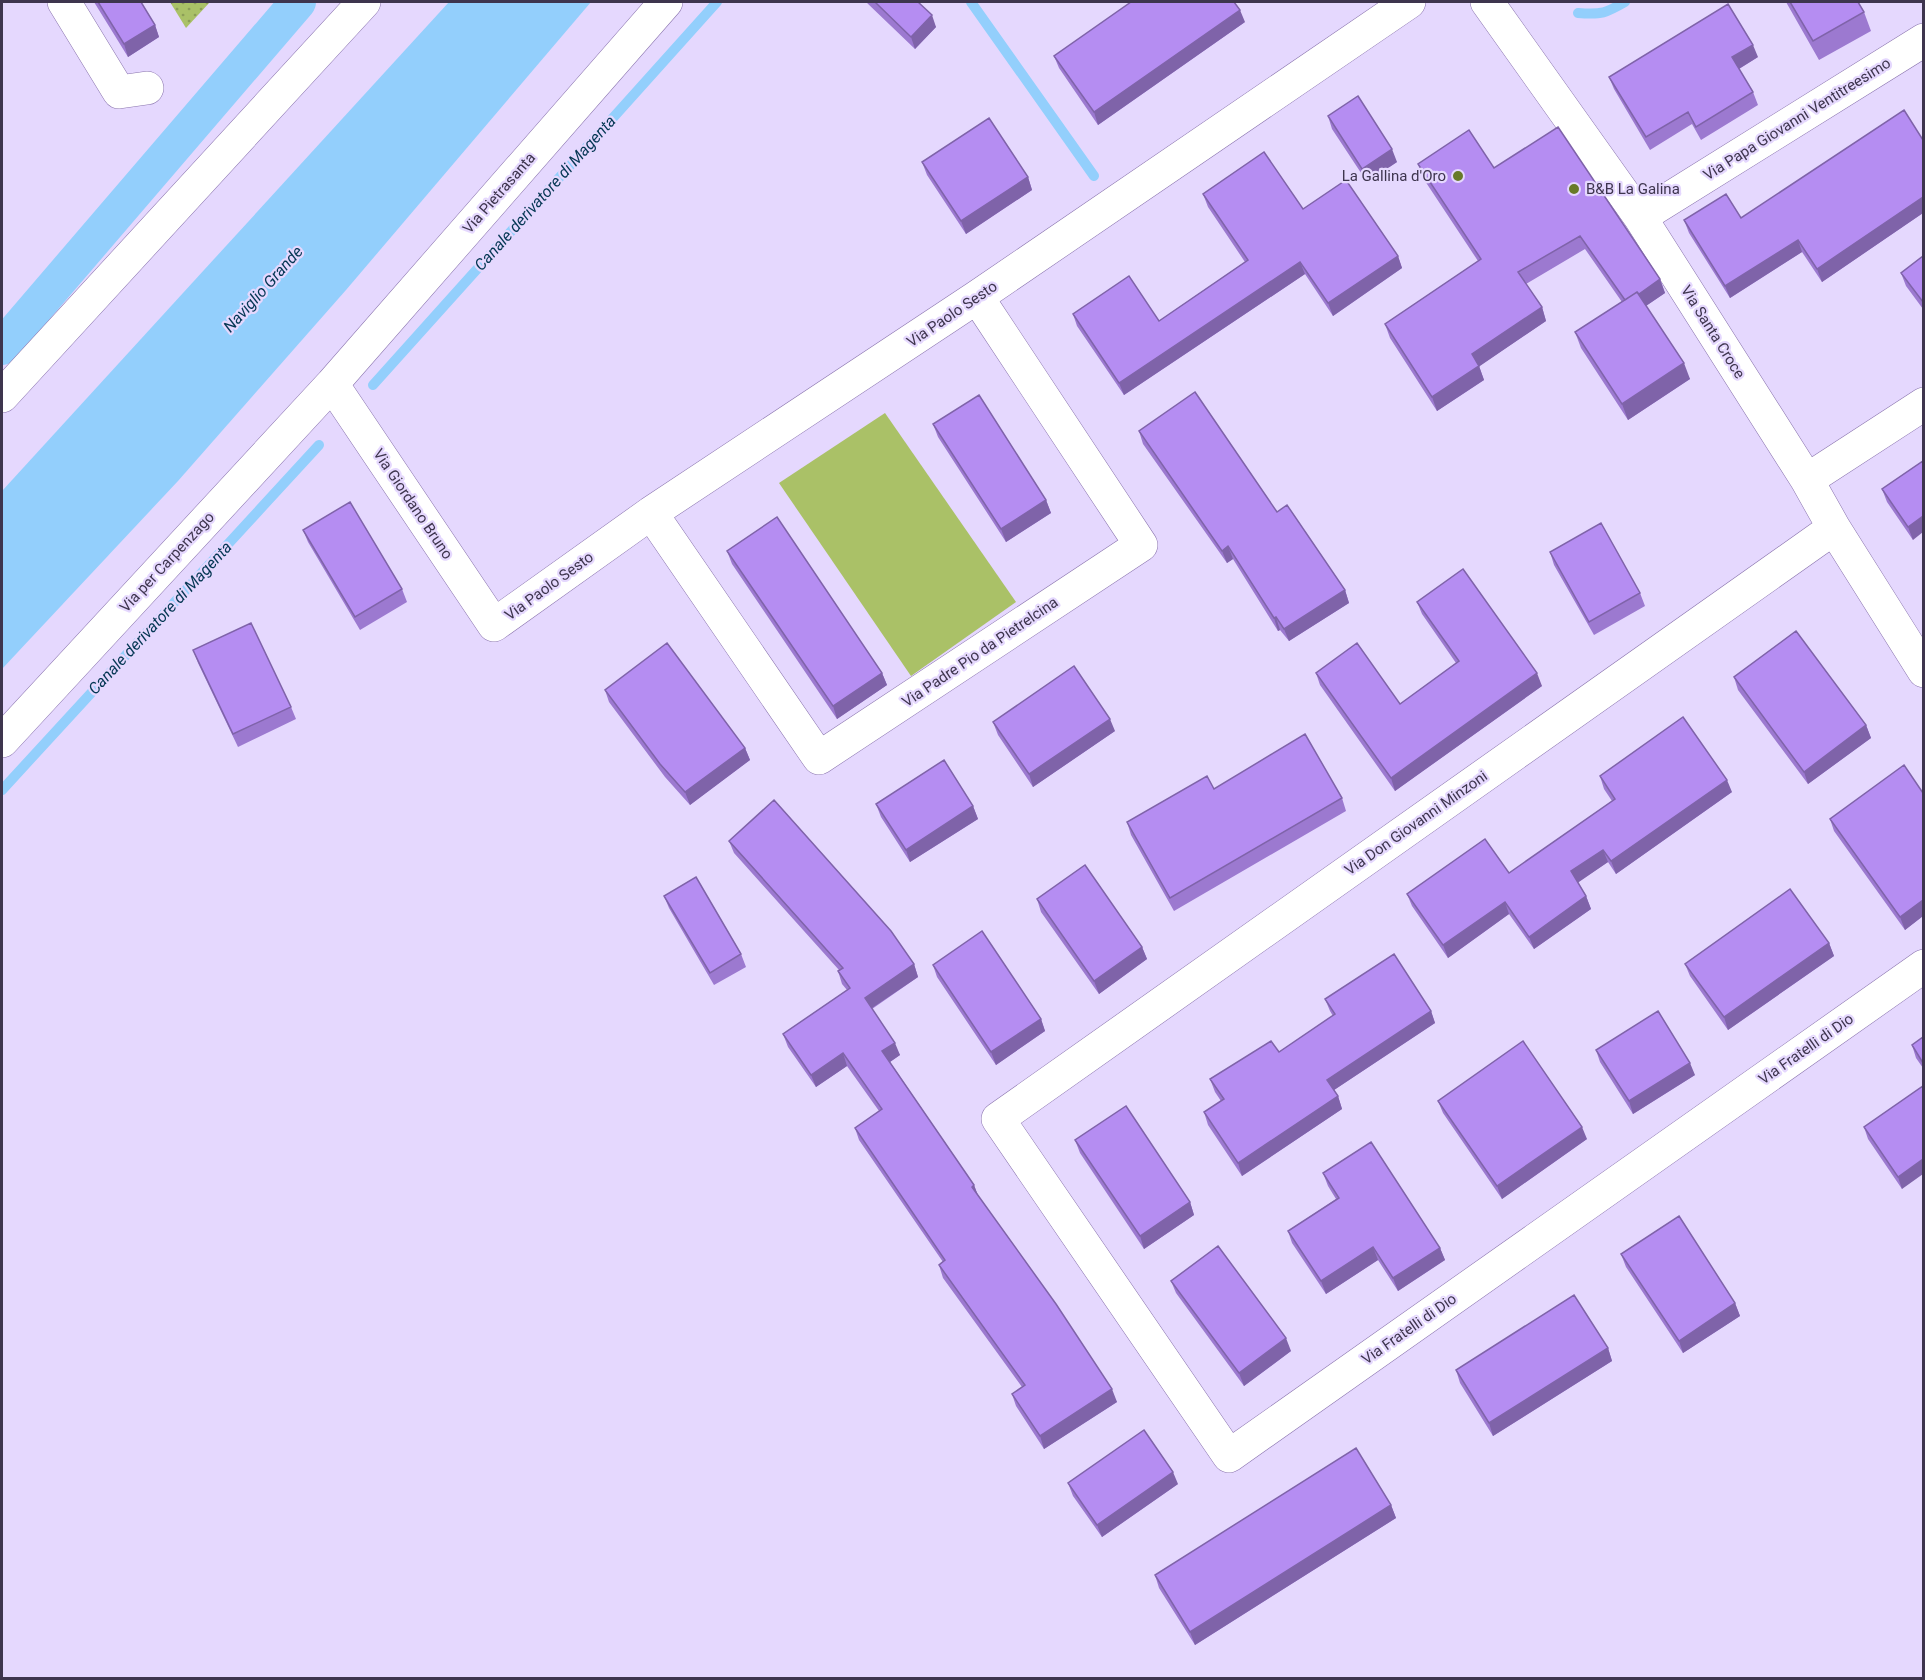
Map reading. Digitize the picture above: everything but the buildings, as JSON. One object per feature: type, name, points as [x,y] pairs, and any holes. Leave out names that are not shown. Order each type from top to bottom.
[{"type":"street","points":[[64,2],[119,92],[147,88]]},
{"type":"street","points":[[2,396],[364,2]]},
{"type":"street","name":"Via Pietrasanta","points":[[332,384],[666,2]]},
{"type":"street","name":"Via Paolo Sesto","points":[[494,625],[651,513],[976,297],[1409,2]]},
{"type":"street","name":"Via Santa Croce","points":[[1487,2],[1640,217],[1807,480],[1834,528],[1923,671]]},
{"type":"street","name":"Via Papa Giovanni Ventitreesimo","points":[[1640,217],[1923,40]]},
{"type":"street","name":"Via Padre Pio da Pietrelcina","points":[[651,513],[819,758],[1141,545],[976,297]]},
{"type":"street","name":"Via Giordano Bruno","points":[[332,384],[494,625]]},
{"type":"street","name":"Via per Carpenzago","points":[[2,741],[332,384]]},
{"type":"street","points":[[1807,480],[1923,404]]},
{"type":"street","name":"Via Don Giovanni Minzoni","points":[[998,1119],[1834,528]]},
{"type":"street","name":"Via Fratelli di Dio","points":[[998,1119],[1229,1456],[1923,966]]},
{"type":"green space","points":[[170,2],[210,2],[186,28]]},
{"type":"green space","points":[[885,413],[1016,602],[911,676],[779,483]]},
{"type":"water","name":"Naviglio Grande","points":[[449,2],[591,2],[346,290],[178,481],[2,669],[2,491]]},
{"type":"waterway","points":[[2,347],[298,2]]},
{"type":"waterway","name":"Canale derivatore di Magenta","points":[[373,385],[717,2]]},
{"type":"waterway","name":"Canale derivatore di Magenta","points":[[971,2],[1094,176]]},
{"type":"waterway","name":"Canale derivatore di Magenta","points":[[1578,13],[1603,12],[1625,2]]},
{"type":"waterway","name":"Canale derivatore di Magenta","points":[[2,790],[319,445]]},
{"type":"place","name":"La Gallina d'Oro","points":[[1458,176]]},
{"type":"place","name":"B&B La Galina","points":[[1574,189]]}]
